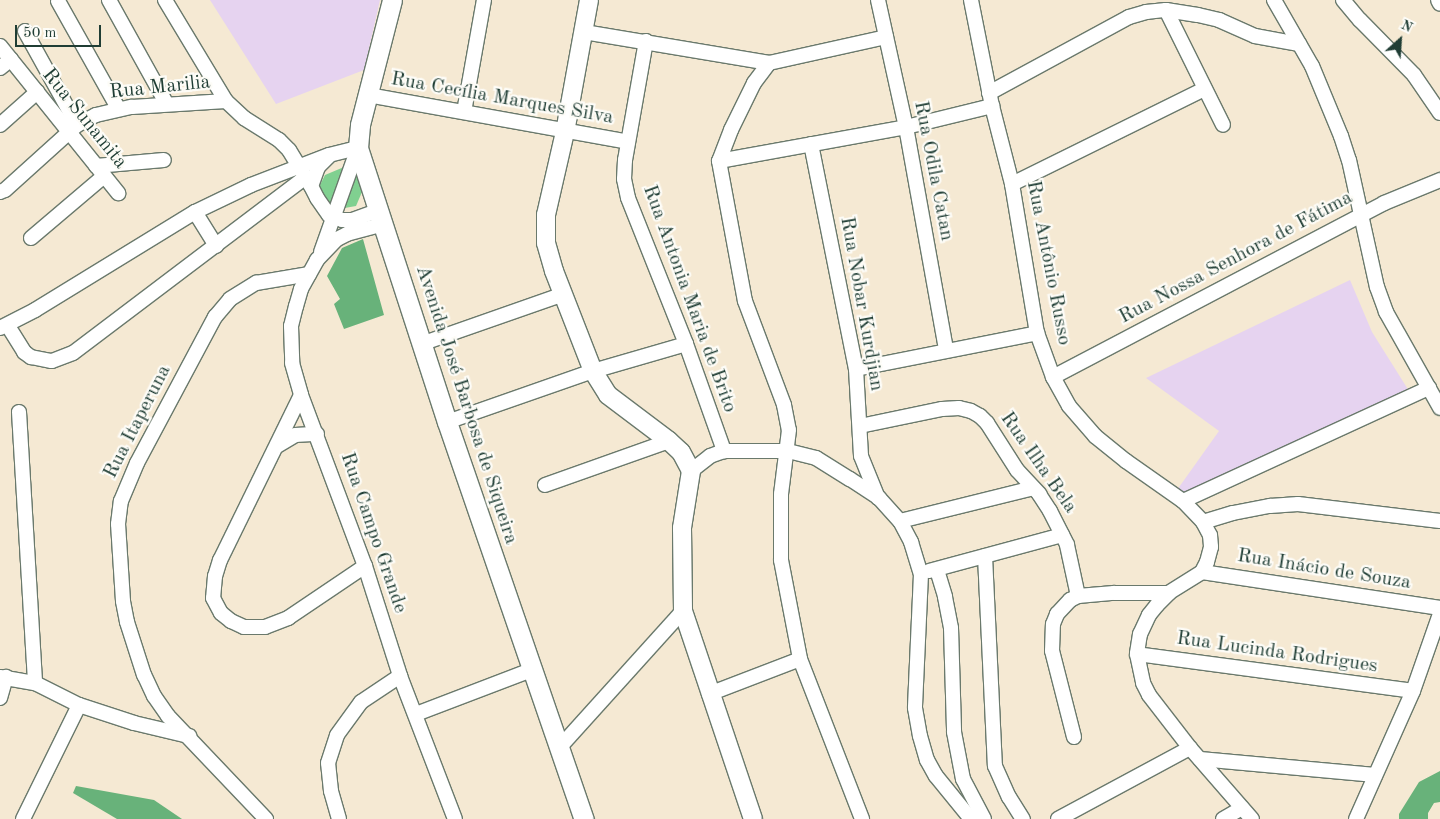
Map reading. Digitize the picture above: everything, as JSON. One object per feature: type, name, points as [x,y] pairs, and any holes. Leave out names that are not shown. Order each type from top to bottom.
[{"type":"main road","name":"Avenida José Barbosa de Siqueira","points":[[392,0],[360,125],[358,148],[382,217],[447,422],[584,819]]},
{"type":"street","points":[[109,0],[166,103]]},
{"type":"street","points":[[165,0],[226,101],[244,118],[279,140],[306,177],[317,198],[333,218],[352,220],[382,217]]},
{"type":"street","points":[[464,112],[484,0]]},
{"type":"street","points":[[590,0],[565,132],[544,228],[554,271],[593,371],[608,395],[616,403],[669,441],[684,456],[691,470],[682,528],[683,610],[753,819]]},
{"type":"street","name":"Rua Odila Catan","points":[[878,0],[906,127],[946,350]]},
{"type":"street","name":"Rua Antônio Russo","points":[[971,0],[991,100],[1012,184],[1037,333],[1053,377],[1070,406],[1095,436],[1126,461],[1183,501],[1203,522],[1210,535],[1211,547],[1202,572]]},
{"type":"street","points":[[1274,0],[1318,80],[1341,136],[1361,215],[1376,287],[1386,312],[1440,405]]},
{"type":"street","points":[[1343,0],[1414,75],[1440,113]]},
{"type":"street","points":[[58,1],[118,108]]},
{"type":"street","points":[[1166,10],[1223,125]]},
{"type":"street","points":[[719,161],[906,127],[991,100],[1129,17],[1146,12],[1166,10],[1219,20],[1255,36],[1299,44]]},
{"type":"street","points":[[25,31],[73,128]]},
{"type":"street","points":[[584,32],[769,63],[886,37]]},
{"type":"street","name":"Rua Antonia Maria de Brito","points":[[646,41],[628,142],[624,179],[628,198],[686,344],[724,451]]},
{"type":"street","name":"Rua Sunamita","points":[[0,46],[5,64],[37,92],[73,128],[100,171],[118,193]]},
{"type":"street","points":[[769,63],[754,83],[731,130],[719,161],[745,301],[787,416],[790,430],[781,494],[781,560],[800,659],[862,819]]},
{"type":"street","points":[[1012,184],[1204,88]]},
{"type":"street","points":[[0,125],[37,92]]},
{"type":"street","name":"Rua Cecília Marques Silva","points":[[368,95],[628,142]]},
{"type":"street","name":"Rua Marilia","points":[[3,191],[73,128],[96,115],[118,108],[166,103],[226,101]]},
{"type":"street","name":"Rua Nobar Kurdjian","points":[[811,144],[856,369],[861,456],[879,498]]},
{"type":"street","points":[[329,155],[318,167],[306,177],[73,353],[52,361],[31,357],[24,352],[4,327],[195,212],[272,177],[306,177],[329,155],[358,148]]},
{"type":"street","name":"Rua Campo Grande","points":[[318,260],[358,148]]},
{"type":"street","points":[[31,238],[100,171],[164,160]]},
{"type":"street","points":[[272,177],[280,196]]},
{"type":"street","name":"Rua Nossa Senhora de Fátima","points":[[1053,377],[1384,203],[1440,180]]},
{"type":"street","points":[[195,212],[216,246]]},
{"type":"street","name":"Rua Campo Grande","points":[[382,217],[337,239],[318,260],[309,274],[296,306],[290,345],[292,363],[301,396],[317,434],[365,566],[400,676],[455,819]]},
{"type":"street","name":"Rua Itaperuna","points":[[266,819],[168,716],[154,696],[144,675],[127,622],[123,601],[118,524],[121,501],[137,462],[215,317],[230,299],[256,283],[309,274]]},
{"type":"street","points":[[421,344],[564,294]]},
{"type":"street","points":[[856,369],[1037,333]]},
{"type":"street","points":[[447,422],[593,371],[686,344]]},
{"type":"street","points":[[1183,501],[1429,388]]},
{"type":"street","points":[[301,396],[220,560],[215,576],[213,598],[221,613],[244,628],[265,626],[288,618],[365,566]]},
{"type":"street","name":"Rua Ilha Bela","points":[[860,426],[942,409],[960,408],[971,410],[987,423],[1017,470],[1050,511],[1062,535],[1078,596]]},
{"type":"street","points":[[20,412],[34,683]]},
{"type":"street","points":[[277,446],[296,435],[317,434]]},
{"type":"street","points":[[545,485],[669,441]]},
{"type":"street","points":[[691,470],[710,456],[724,451],[788,451],[816,458],[879,498],[900,521],[911,542],[921,574],[915,708],[927,760],[945,787],[971,819]]},
{"type":"street","points":[[900,521],[1033,488]]},
{"type":"street","points":[[1203,522],[1260,507],[1298,504],[1440,521]]},
{"type":"street","points":[[921,574],[1062,535]]},
{"type":"street","points":[[985,556],[995,766],[1009,797],[1023,819]]},
{"type":"street","points":[[937,570],[951,628],[954,732],[963,779],[984,819]]},
{"type":"street","points":[[1202,572],[1169,593],[1149,615],[1140,634],[1137,654],[1143,683],[1149,695],[1190,748],[1252,819]]},
{"type":"street","name":"Rua Inácio de Souza","points":[[1202,572],[1440,608]]},
{"type":"street","points":[[1074,737],[1057,675],[1052,638],[1053,624],[1057,614],[1070,600],[1078,596],[1114,593],[1169,593]]},
{"type":"street","points":[[559,748],[683,610]]},
{"type":"street","points":[[1356,819],[1413,691],[1440,614]]},
{"type":"street","name":"Rua Lucinda Rodrigues","points":[[1137,654],[1413,691]]},
{"type":"street","points":[[710,694],[800,659]]},
{"type":"street","points":[[416,714],[531,670]]},
{"type":"street","points":[[339,819],[331,791],[328,763],[337,735],[361,702],[400,676]]},
{"type":"street","points":[[0,698],[3,677],[34,683],[79,705],[134,723],[189,737]]},
{"type":"street","points":[[24,819],[79,705]]},
{"type":"street","points":[[1058,819],[1190,748]]},
{"type":"street","points":[[1200,759],[1375,775]]},
{"type":"street","points":[[945,787],[963,779]]},
{"type":"street","points":[[1223,819],[1242,808]]},
{"type":"shaded area","points":[[210,0],[380,0],[364,70],[276,104]]},
{"type":"shaded area","points":[[1350,280],[1372,332],[1409,391],[1184,497],[1177,490],[1219,431],[1146,378]]},
{"type":"green space","points":[[344,167],[358,176],[362,192],[356,206],[339,209],[328,203],[318,189],[325,175]]},
{"type":"green space","points":[[363,239],[384,315],[344,329],[334,304],[340,299],[327,276],[342,248]]},
{"type":"green space","points":[[1440,771],[1440,802],[1434,803],[1428,813],[1428,819],[1399,819],[1399,814],[1419,782]]},
{"type":"green space","points":[[76,786],[154,800],[182,819],[117,819],[73,793]]}]
